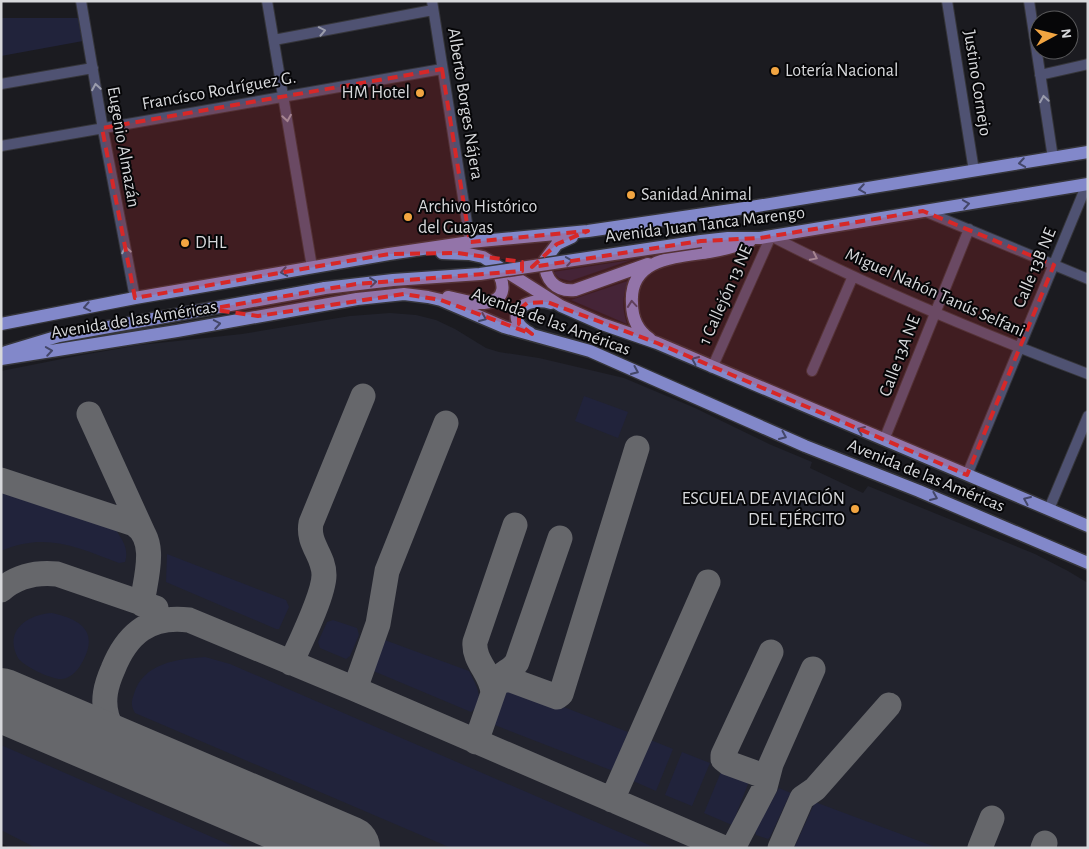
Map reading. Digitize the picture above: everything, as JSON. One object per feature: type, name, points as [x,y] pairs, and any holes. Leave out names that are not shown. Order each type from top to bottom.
[{"type":"main road","name":"Avenida Juan Tanca Marengo","points":[[470,248],[753,207],[1088,152]]},
{"type":"main road","name":"Avenida Juan Tanca Marengo","points":[[324,288],[401,279],[480,274],[701,241],[765,237],[1087,184]]},
{"type":"main road","points":[[588,232],[564,240],[552,248],[547,255],[545,260],[546,273],[556,287],[562,290],[575,290],[663,260],[729,248],[765,237]]},
{"type":"main road","name":"Avenida de las Américas","points":[[1,324],[135,298],[389,254],[470,248],[561,306],[602,324],[657,343],[712,368],[1088,526]]},
{"type":"main road","points":[[404,294],[427,294],[476,303],[495,300],[500,296],[504,287],[501,276],[470,248]]},
{"type":"main road","points":[[657,343],[648,338],[639,328],[633,313],[632,295],[637,278],[642,271],[663,260]]},
{"type":"main road","name":"Avenida de las Américas","points":[[1,353],[59,336],[324,288]]},
{"type":"main road","name":"Avenida de las Américas","points":[[1,359],[357,299],[404,294],[441,300],[504,327],[590,351],[805,446],[919,491],[1088,563]]},
{"type":"main road","points":[[532,334],[522,328],[517,319],[519,310],[523,305],[539,301],[561,306]]},
{"type":"main road","points":[[209,309],[258,316]]},
{"type":"street","name":"Eugenio Almazán","points":[[81,1],[102,128],[135,298]]},
{"type":"street","points":[[268,1],[312,267]]},
{"type":"street","name":"Justino Cornejo","points":[[947,1],[974,171]]},
{"type":"street","points":[[1029,1],[1053,158]]},
{"type":"street","points":[[274,40],[432,5]]},
{"type":"street","name":"Alberto Borges Nájera","points":[[432,5],[470,248]]},
{"type":"street","points":[[1040,75],[1088,64]]},
{"type":"street","points":[[1,84],[92,68]]},
{"type":"street","name":"Francísco Rodríguez G.","points":[[1,146],[442,69]]},
{"type":"street","name":"Calle 13B NE","points":[[967,475],[1087,184]]},
{"type":"street","points":[[923,211],[1088,279]]},
{"type":"street","name":"Calle 13A NE","points":[[884,440],[969,229]]},
{"type":"street","name":"Miguel Nahón Tanús Selfani","points":[[765,237],[1019,348],[1088,374]]},
{"type":"street","name":"1 Callejón 13 NE","points":[[712,368],[765,237]]},
{"type":"street","points":[[812,371],[853,276]]},
{"type":"street","points":[[1049,509],[1088,416]]},
{"type":"highlighted area","points":[[442,69],[470,242],[588,231],[557,244],[532,267],[701,241],[760,238],[923,211],[1054,265],[967,475],[657,343],[547,302],[527,303],[519,310],[519,324],[532,334],[441,300],[404,294],[258,316],[209,309],[356,284],[522,271],[522,262],[458,253],[389,254],[135,298],[102,128]]},
{"type":"shaded area","points":[[1,18],[79,18],[83,41],[1,56]]},
{"type":"shaded area","points":[[631,260],[570,281],[559,278],[553,272]]},
{"type":"shaded area","points":[[628,281],[623,302],[627,324],[571,300]]},
{"type":"shaded area","points":[[390,313],[416,315],[436,320],[486,348],[499,352],[539,358],[624,378],[695,408],[769,444],[812,462],[810,468],[863,493],[868,486],[1035,554],[1088,583],[1088,848],[10,848],[1,843],[1,371],[140,345],[242,334],[350,316]]},
{"type":"shaded area","points":[[584,396],[628,412],[618,438],[575,421]]},
{"type":"shaded area","points":[[1,489],[116,530],[126,549],[125,562],[119,563],[75,547],[47,542],[17,545],[1,551]]},
{"type":"shaded area","points":[[167,554],[286,600],[289,607],[279,629],[166,582]]},
{"type":"shaded area","points":[[52,613],[80,624],[86,630],[88,637],[89,645],[80,666],[68,677],[62,679],[45,675],[26,665],[18,658],[14,648],[16,632],[20,626],[34,617]]},
{"type":"shaded area","points":[[333,620],[357,628],[359,635],[350,656],[346,659],[320,648],[318,642],[327,622]]},
{"type":"shaded area","points":[[382,639],[469,671],[478,692],[479,698],[476,708],[471,712],[371,670]]},
{"type":"shaded area","points":[[205,657],[230,664],[656,848],[451,848],[135,713],[132,699],[138,684],[145,675],[153,669],[173,661]]},
{"type":"shaded area","points":[[502,683],[628,732],[613,771],[487,722]]},
{"type":"shaded area","points":[[648,739],[673,749],[656,791],[631,780]]},
{"type":"shaded area","points":[[1,745],[237,848],[36,848],[1,830]]},
{"type":"shaded area","points":[[682,752],[710,763],[692,806],[665,795]]},
{"type":"shaded area","points":[[723,767],[750,779],[732,825],[704,813]]},
{"type":"shaded area","points":[[779,788],[793,794],[789,796],[770,837],[768,839],[756,835],[755,831]]},
{"type":"shaded area","points":[[815,802],[938,848],[794,848]]},
{"type":"taxiway","points":[[291,663],[311,619],[323,584],[323,568],[311,537],[311,523],[363,396]]},
{"type":"taxiway","points":[[89,414],[144,535]]},
{"type":"taxiway","points":[[355,689],[378,624],[387,571],[446,423]]},
{"type":"taxiway","points":[[497,683],[508,679],[557,697],[561,694],[637,448]]},
{"type":"taxiway","points":[[1,480],[134,524],[142,531],[148,550],[142,604]]},
{"type":"taxiway","points":[[493,693],[492,686],[477,655],[475,642],[515,525]]},
{"type":"taxiway","points":[[476,742],[498,679],[517,662],[560,538]]},
{"type":"taxiway","points":[[1,590],[20,578],[42,574],[57,574],[156,608]]},
{"type":"taxiway","points":[[612,800],[708,582]]},
{"type":"taxiway","points":[[147,762],[123,743],[110,725],[105,705],[108,681],[125,646],[141,630],[151,624],[162,621],[175,619],[189,620],[355,689],[724,848]]},
{"type":"taxiway","points":[[765,785],[765,779],[761,775],[728,763],[723,759],[723,755],[771,652]]},
{"type":"taxiway","points":[[733,848],[765,787],[771,764],[813,669]]},
{"type":"taxiway","points":[[1,696],[13,705]]},
{"type":"taxiway","points":[[780,848],[802,798],[815,789],[889,705]]},
{"type":"taxiway","points":[[980,848],[992,818]]},
{"type":"taxiway","points":[[1043,848],[1045,843]]},
{"type":"runway","points":[[1,700],[348,848]]},
{"type":"place","name":"Lotería Nacional","points":[[775,71]]},
{"type":"place","name":"HM Hotel","points":[[420,93]]},
{"type":"place","name":"Sanidad Animal","points":[[631,195]]},
{"type":"place","name":"Archivo Histórico del Guayas","points":[[408,217]]},
{"type":"place","name":"DHL","points":[[185,243]]},
{"type":"place","name":"ESCUELA DE AVIACIÓN DEL EJÉRCITO","points":[[855,509]]}]
